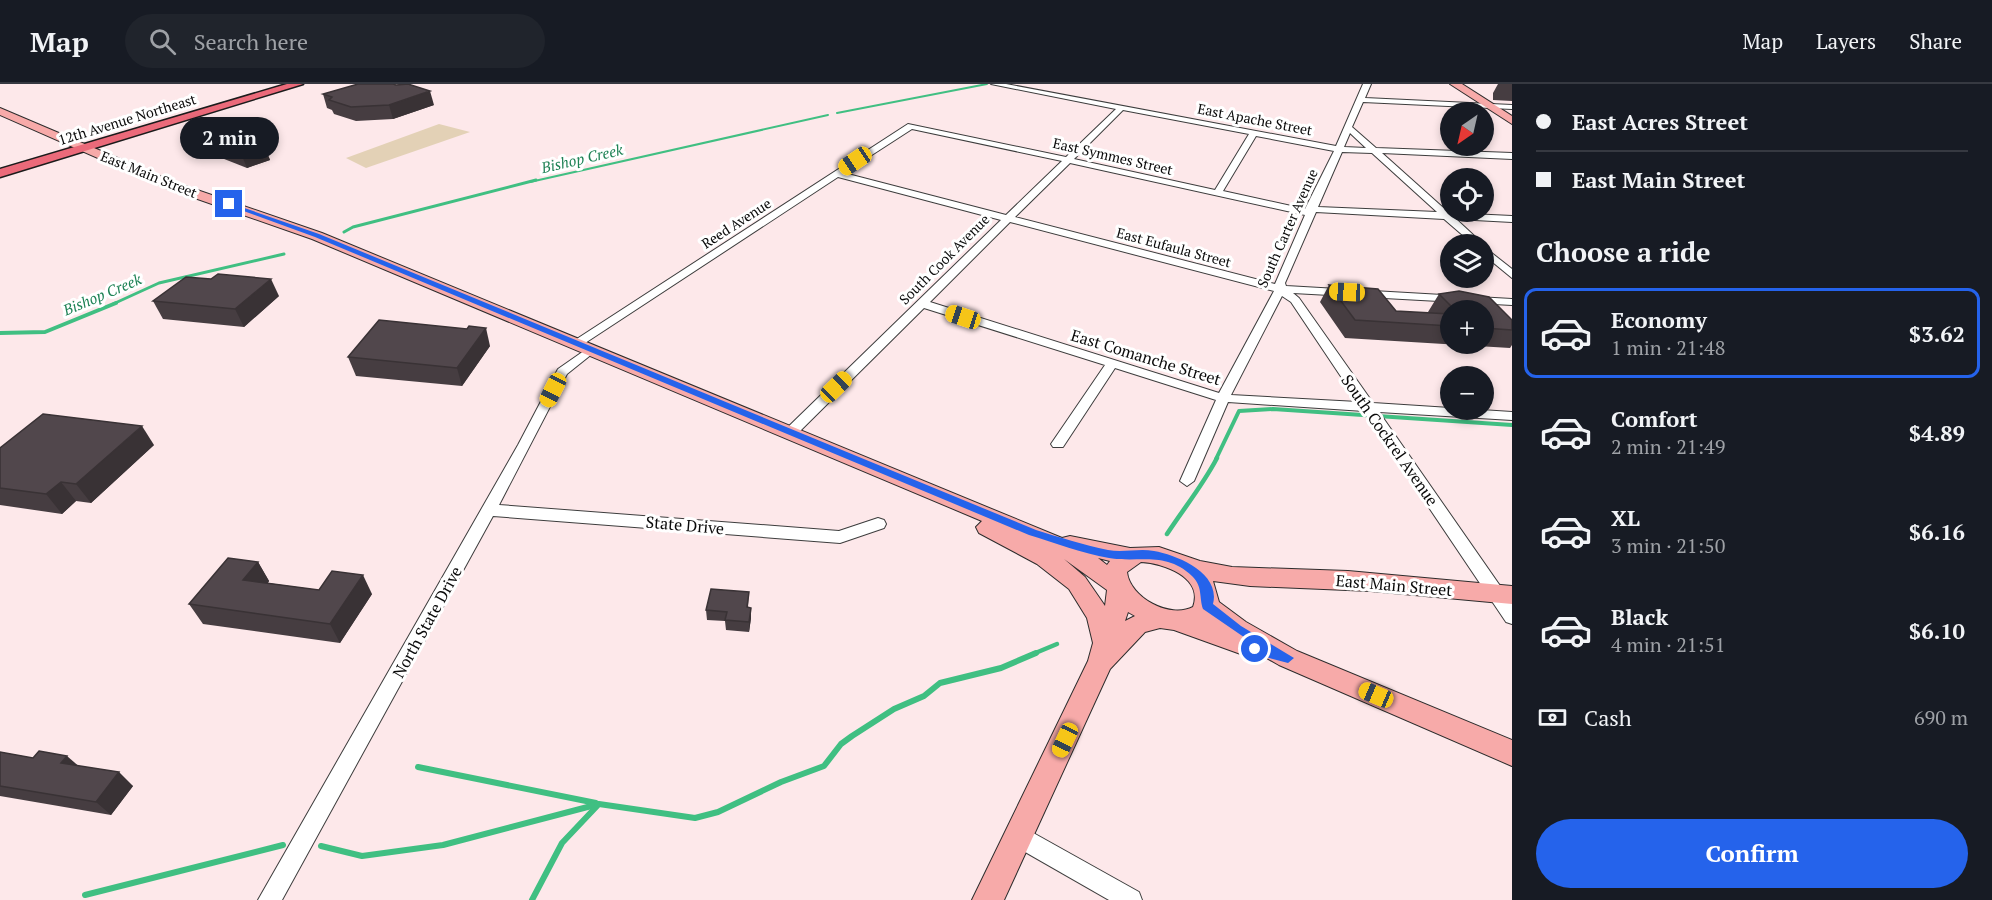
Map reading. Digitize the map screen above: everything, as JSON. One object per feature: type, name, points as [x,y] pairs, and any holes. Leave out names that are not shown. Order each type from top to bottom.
[{"type":"main road","name":"12th Avenue Northeast","points":[[0,173],[298,84]]},
{"type":"street","name":"East Apache Street","points":[[995,84],[1339,149],[1512,156]]},
{"type":"street","name":"South Carter Avenue","points":[[1187,481],[1223,398],[1280,289],[1280,283],[1309,211],[1349,128],[1367,84]]},
{"type":"street","points":[[1455,84],[1483,102]]},
{"type":"street","points":[[1361,100],[1440,104]]},
{"type":"street","points":[[1494,106],[1512,107]]},
{"type":"street","name":"South Cook Avenue","points":[[789,433],[1122,107]]},
{"type":"street","points":[[1494,109],[1512,122]]},
{"type":"street","name":"East Main Street","points":[[0,111],[170,184],[317,236],[1032,533],[1083,560],[1117,586]]},
{"type":"street","name":"East Symmes Street","points":[[911,126],[1309,211],[1440,216]]},
{"type":"street","name":"Reed Avenue","points":[[583,347],[836,174],[911,126]]},
{"type":"street","points":[[1349,128],[1440,211]]},
{"type":"street","points":[[1217,193],[1254,133]]},
{"type":"street","name":"East Eufaula Street","points":[[836,174],[1280,289],[1512,302]]},
{"type":"street","name":"East Symmes Street","points":[[1494,218],[1512,219]]},
{"type":"street","points":[[1453,222],[1467,234]]},
{"type":"street","points":[[1494,259],[1512,276]]},
{"type":"street","name":"South Cockrel Avenue","points":[[1280,289],[1295,300],[1387,435],[1504,595],[1512,617]]},
{"type":"street","name":"East Comanche Street","points":[[921,303],[1111,365],[1223,398],[1370,409],[1512,416]]},
{"type":"street","name":"North State Drive","points":[[269,900],[489,510],[562,372],[583,347]]},
{"type":"street","points":[[1058,444],[1111,365]]},
{"type":"street","points":[[852,459],[1053,562],[1067,572],[1092,602],[1102,623],[1103,651]]},
{"type":"street","name":"State Drive","points":[[489,510],[840,537],[878,524]]},
{"type":"street","name":"East Main Street","points":[[1032,533],[1088,549],[1129,556]]},
{"type":"street","points":[[988,900],[1103,651],[1118,604],[1116,572],[1120,562],[1129,556],[1152,554],[1179,562],[1195,573],[1205,585],[1208,602],[1237,629],[1288,658],[1512,753]]},
{"type":"street","name":"East Main Street","points":[[1179,562],[1199,570],[1228,576],[1322,579],[1504,595]]},
{"type":"street","name":"East Main Street","points":[[1208,602],[1221,593],[1277,578]]},
{"type":"street","points":[[1117,586],[1129,602],[1143,612],[1288,658]]},
{"type":"street","points":[[1103,651],[1137,625],[1192,619],[1200,615],[1208,602]]},
{"type":"street","points":[[1019,836],[1131,900]]},
{"type":"shaded area","points":[[439,124],[470,132],[366,168],[346,158]]},
{"type":"building","points":[[358,84],[408,84],[430,91],[389,105],[351,107],[329,100],[332,97],[323,94]]},
{"type":"building","points":[[235,137],[265,148],[242,156],[209,144]]},
{"type":"building","points":[[218,274],[271,279],[235,309],[153,301],[186,277],[211,279]]},
{"type":"building","points":[[1329,285],[1378,289],[1396,311],[1440,313],[1440,325],[1355,320]]},
{"type":"building","points":[[1459,291],[1489,297],[1492,300],[1445,300],[1439,294]]},
{"type":"building","points":[[1494,302],[1512,320],[1512,330],[1494,329]]},
{"type":"building","points":[[379,320],[467,329],[469,326],[486,328],[457,368],[348,357]]},
{"type":"building","points":[[43,414],[142,426],[76,484],[61,482],[46,494],[0,488],[0,448]]},
{"type":"building","points":[[228,558],[258,562],[243,580],[319,590],[332,571],[363,575],[330,624],[189,604]]},
{"type":"building","points":[[711,589],[749,592],[747,607],[751,608],[749,622],[725,620],[727,612],[706,610]]},
{"type":"building","points":[[39,751],[67,756],[61,763],[119,772],[96,802],[0,786],[0,752],[33,758]]},
{"type":"waterway","name":"Bishop Creek","points":[[837,113],[987,84]]},
{"type":"waterway","name":"Bishop Creek","points":[[530,182],[828,115]]},
{"type":"waterway","name":"Bishop Creek","points":[[344,232],[353,227],[536,180]]},
{"type":"waterway","name":"Bishop Creek","points":[[113,304],[159,283],[284,254]]},
{"type":"waterway","name":"Bishop Creek","points":[[0,333],[45,332],[116,303]]},
{"type":"waterway","points":[[1216,459],[1239,411],[1273,409],[1512,425]]},
{"type":"waterway","points":[[1167,534],[1217,458]]},
{"type":"waterway","points":[[1033,654],[1057,644]]},
{"type":"waterway","points":[[321,846],[362,856],[443,845],[599,804],[695,818],[718,812],[781,782],[824,766],[841,744],[852,736],[894,709],[924,696],[940,683],[1001,668],[1036,653]]},
{"type":"waterway","points":[[418,767],[596,803]]},
{"type":"waterway","points":[[532,900],[562,843],[597,806]]},
{"type":"waterway","points":[[85,895],[283,845]]},
{"type":"route","points":[[229,204],[317,236],[1032,533],[1108,554],[1129,556],[1152,554],[1179,562],[1195,573],[1205,585],[1209,599],[1207,606],[1237,629],[1288,658],[1255,649]]}]
